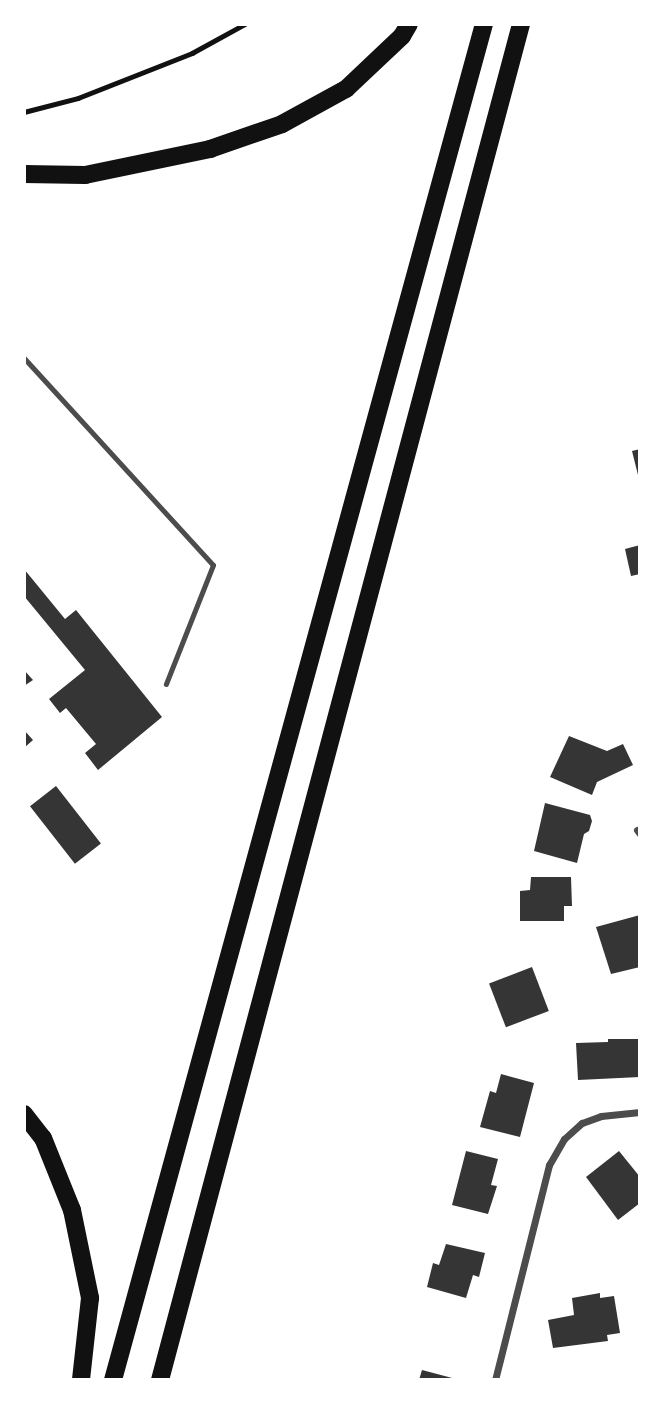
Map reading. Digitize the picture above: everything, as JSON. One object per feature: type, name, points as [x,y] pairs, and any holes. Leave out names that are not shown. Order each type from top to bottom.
[{"type":"main road","points":[[24,174],[85,175],[210,149],[282,124],[346,89],[402,36],[409,24]]},
{"type":"main road","points":[[113,1380],[484,24]]},
{"type":"main road","points":[[160,1380],[521,24]]},
{"type":"main road","points":[[24,1114],[43,1138],[72,1210],[90,1298],[81,1380]]},
{"type":"street","points":[[495,1380],[549,1165],[564,1139],[582,1123],[601,1116],[639,1112]]},
{"type":"lane","points":[[24,358],[213,565],[166,684]]},
{"type":"path","points":[[24,112],[78,97],[192,53],[245,24]]},
{"type":"building","points":[[640,449],[640,479],[639,479],[632,451]]},
{"type":"building","points":[[640,545],[640,574],[631,576],[625,549]]},
{"type":"building","points":[[24,569],[65,619],[76,610],[162,717],[98,770],[85,753],[96,744],[66,708],[60,713],[49,699],[85,670],[24,596]]},
{"type":"building","points":[[24,670],[33,680],[24,686]]},
{"type":"building","points":[[24,730],[33,740],[24,748]]},
{"type":"building","points":[[569,736],[607,751],[623,744],[633,765],[597,782],[592,795],[550,777]]},
{"type":"building","points":[[56,786],[101,844],[75,864],[30,806]]},
{"type":"building","points":[[545,803],[590,815],[592,821],[589,831],[584,834],[577,863],[534,851]]},
{"type":"building","points":[[531,877],[571,877],[572,906],[564,906],[564,921],[520,921],[520,891],[530,890]]},
{"type":"building","points":[[640,915],[640,967],[611,974],[596,927]]},
{"type":"building","points":[[532,967],[549,1011],[506,1027],[489,983]]},
{"type":"building","points":[[608,1039],[639,1039],[640,1077],[578,1080],[576,1043],[608,1042]]},
{"type":"building","points":[[501,1074],[534,1083],[520,1137],[480,1127],[490,1091],[496,1093]]},
{"type":"building","points":[[466,1151],[498,1159],[491,1185],[497,1186],[488,1214],[452,1205]]},
{"type":"building","points":[[619,1151],[640,1177],[640,1203],[618,1220],[586,1177]]},
{"type":"building","points":[[446,1244],[485,1253],[479,1277],[473,1275],[466,1298],[427,1287],[433,1263],[439,1265]]},
{"type":"building","points":[[600,1293],[600,1298],[614,1296],[620,1333],[607,1335],[608,1341],[553,1348],[548,1320],[574,1315],[572,1298]]},
{"type":"building","points":[[422,1370],[456,1379],[456,1380],[419,1380]]}]
